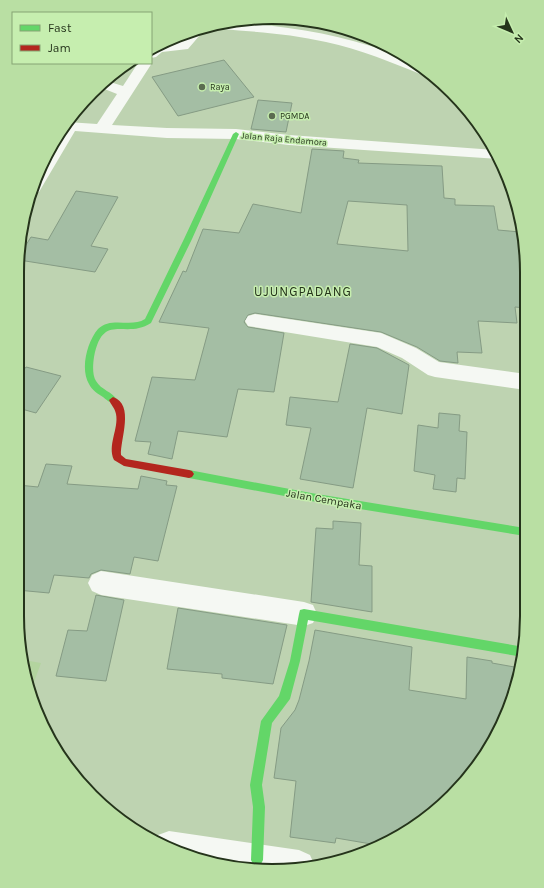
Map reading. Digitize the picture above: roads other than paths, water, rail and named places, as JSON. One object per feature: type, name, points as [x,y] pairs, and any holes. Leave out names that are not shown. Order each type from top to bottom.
[{"type":"street","points":[[242,26],[310,29],[405,62]]},
{"type":"street","points":[[168,47],[183,46],[191,37]]},
{"type":"street","points":[[102,128],[144,64]]},
{"type":"street","points":[[108,86],[125,92]]},
{"type":"street","name":"Jalan Raja Endamora","points":[[71,127],[167,133],[236,134],[289,140],[490,154]]},
{"type":"street","name":"Jalan Cempaka","points":[[236,134],[148,321],[144,325],[138,326],[110,326],[105,328],[95,339],[91,350],[90,376],[93,383],[120,407],[122,414],[116,451],[117,457],[124,462],[311,497],[520,531]]},
{"type":"street","points":[[255,321],[381,340],[409,352],[435,369],[520,381]]},
{"type":"street","points":[[101,582],[304,614],[517,651]]},
{"type":"street","points":[[257,860],[259,807],[256,785],[267,721],[284,699],[295,661],[304,614]]},
{"type":"street","points":[[186,849],[281,863]]},
{"type":"place","name":"Raya","points":[[202,87]]},
{"type":"place","name":"PGMDA","points":[[272,116]]},
{"type":"district","name":"UJUNGPADANG","points":[[303,291]]}]
